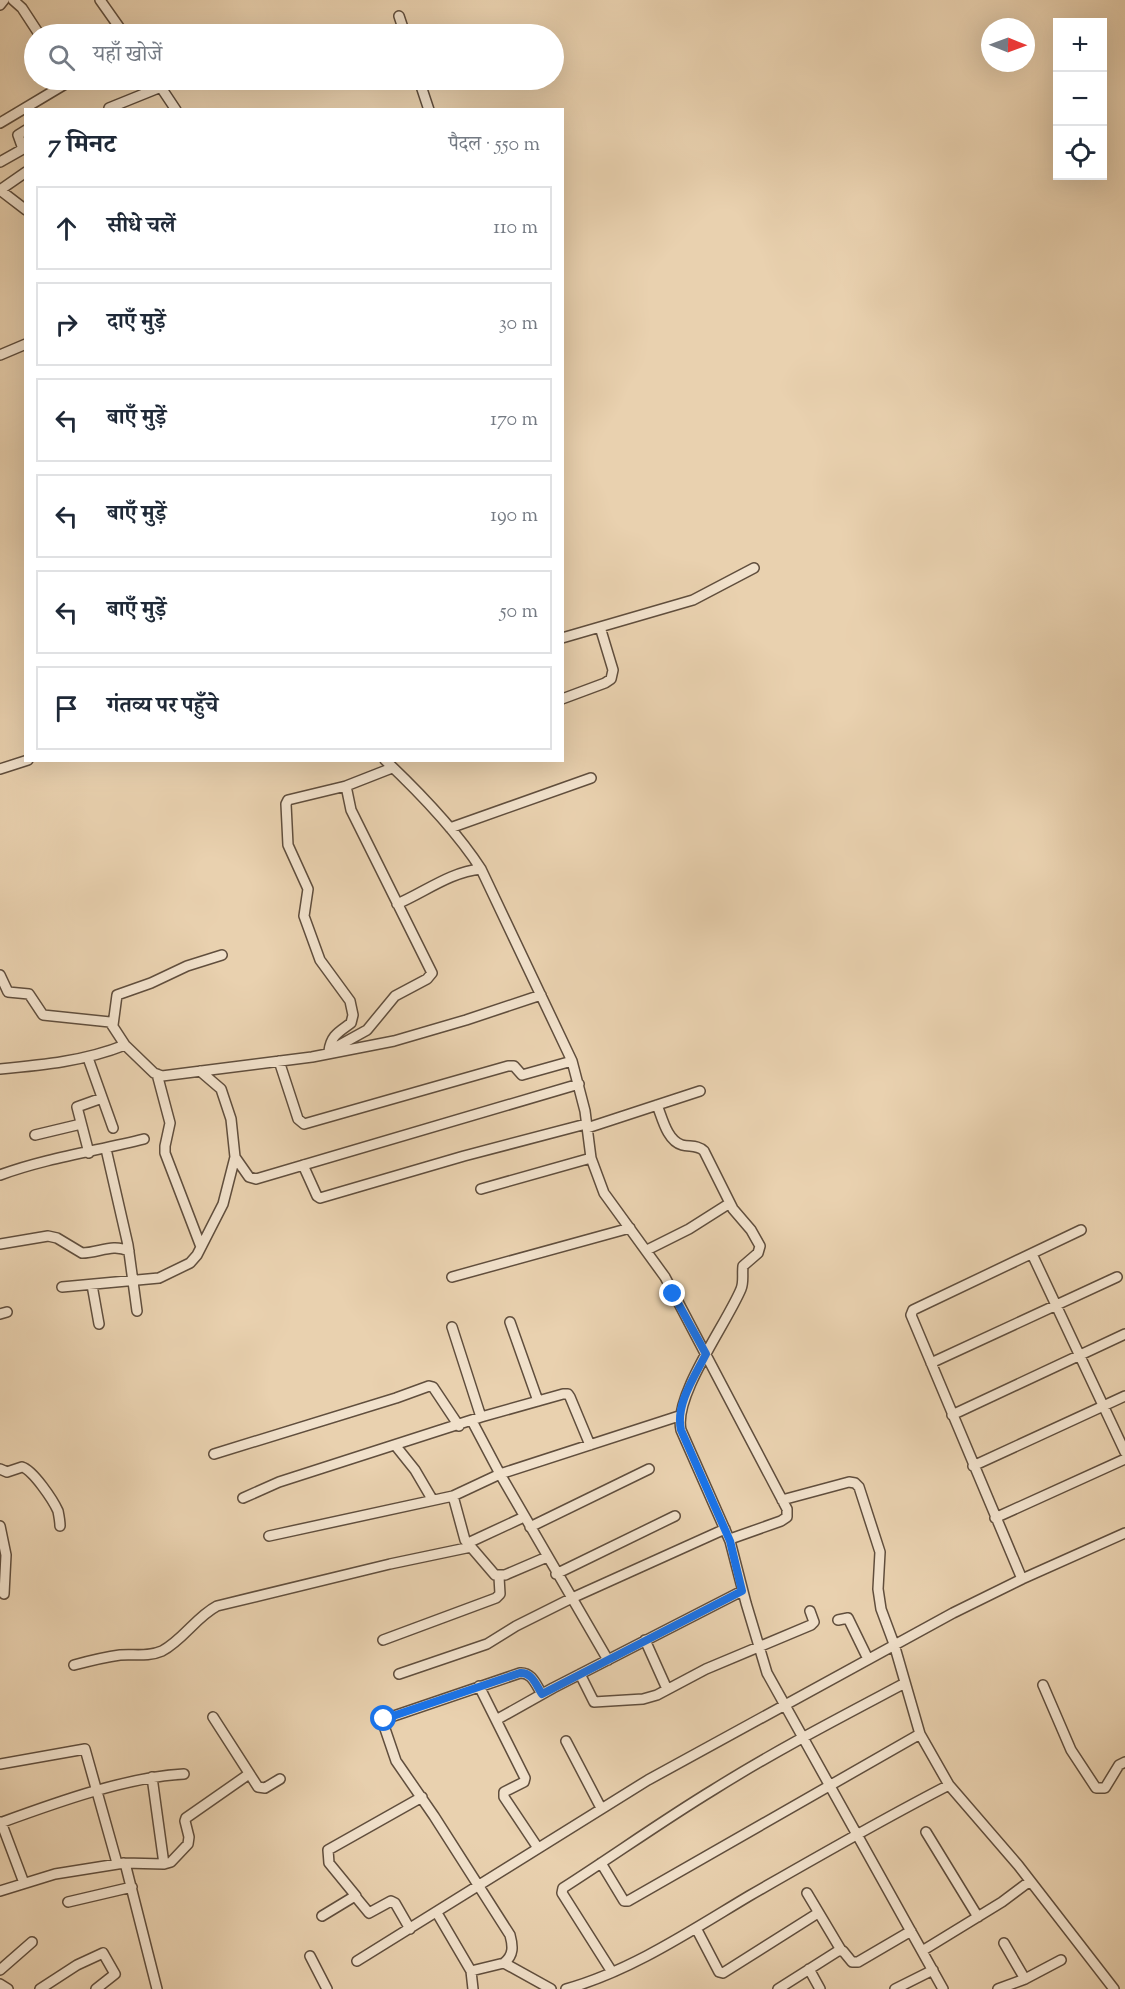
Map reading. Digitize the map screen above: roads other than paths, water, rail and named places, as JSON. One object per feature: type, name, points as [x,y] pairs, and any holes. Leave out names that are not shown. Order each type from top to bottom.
[{"type":"street","points":[[0,5],[4,0]]},
{"type":"street","points":[[13,0],[22,8],[32,24]]},
{"type":"street","points":[[100,0],[117,24]]},
{"type":"street","points":[[399,16],[402,24]]},
{"type":"street","points":[[30,108],[57,90]]},
{"type":"street","points":[[109,108],[144,90]]},
{"type":"street","points":[[163,90],[176,108]]},
{"type":"street","points":[[422,90],[428,108]]},
{"type":"street","points":[[0,123],[24,112]]},
{"type":"street","points":[[0,162],[23,149],[18,135],[24,131]]},
{"type":"street","points":[[24,173],[0,190],[24,208]]},
{"type":"street","points":[[0,355],[24,345]]},
{"type":"street","points":[[564,637],[693,600],[754,568]]},
{"type":"street","points":[[564,698],[611,680],[613,670],[600,627]]},
{"type":"street","points":[[0,769],[24,761]]},
{"type":"street","points":[[325,1053],[335,1033],[351,1023],[353,1012],[350,1001],[320,960],[304,916],[308,889],[288,845],[286,804],[288,800],[346,786],[390,763],[469,850],[481,869],[572,1061],[579,1084],[591,1158],[604,1193],[665,1277],[782,1500],[788,1514],[784,1519],[730,1541]]},
{"type":"street","points":[[450,828],[591,777]]},
{"type":"street","points":[[325,1053],[367,1030],[395,996],[430,976],[431,968],[351,810],[346,786]]},
{"type":"street","points":[[397,904],[423,893],[451,876],[481,869]]},
{"type":"street","points":[[113,1025],[117,995],[151,983],[187,966],[222,955]]},
{"type":"street","points":[[0,975],[8,992],[11,993]]},
{"type":"street","points":[[0,997],[11,993],[29,994],[44,1016],[106,1021],[113,1025],[125,1045],[157,1074],[167,1076],[279,1061],[394,1041],[541,995]]},
{"type":"street","points":[[0,1069],[88,1058],[125,1045]]},
{"type":"street","points":[[88,1058],[113,1128]]},
{"type":"street","points":[[279,1061],[298,1119],[304,1124],[508,1066],[513,1066],[524,1075],[572,1061]]},
{"type":"street","points":[[62,1287],[159,1278],[190,1263],[201,1247],[223,1204],[235,1157],[231,1119],[224,1095],[217,1084],[200,1071]]},
{"type":"street","points":[[157,1074],[170,1123],[165,1149],[201,1247]]},
{"type":"street","points":[[235,1157],[249,1178],[261,1178],[579,1084]]},
{"type":"street","points":[[303,1165],[317,1196],[320,1197],[465,1156],[586,1126],[700,1091]]},
{"type":"street","points":[[89,1153],[77,1107],[102,1098]]},
{"type":"street","points":[[657,1105],[673,1139],[681,1145],[700,1148],[704,1151],[736,1215],[751,1230],[760,1246],[758,1253],[743,1266],[741,1288],[706,1354],[679,1416],[681,1430],[730,1541],[765,1668],[943,1989]]},
{"type":"street","points":[[35,1135],[81,1124]]},
{"type":"street","points":[[0,1174],[31,1163],[89,1153],[144,1139]]},
{"type":"street","points":[[106,1149],[129,1251],[136,1311]]},
{"type":"street","points":[[481,1189],[591,1158]]},
{"type":"street","points":[[647,1250],[689,1229],[730,1203]]},
{"type":"street","points":[[452,1277],[630,1228]]},
{"type":"street","points":[[1022,1579],[910,1316],[911,1312],[1081,1230]]},
{"type":"street","points":[[0,1245],[48,1236],[57,1238],[82,1252],[112,1246],[129,1251]]},
{"type":"street","points":[[1032,1254],[1125,1452]]},
{"type":"street","points":[[931,1363],[1117,1276]]},
{"type":"street","points":[[92,1285],[99,1324]]},
{"type":"street","points":[[510,1322],[538,1401]]},
{"type":"street","points":[[452,1327],[477,1419],[500,1474],[608,1660]]},
{"type":"street","points":[[952,1415],[1125,1334]]},
{"type":"street","points":[[214,1454],[429,1386],[433,1387],[459,1426]]},
{"type":"street","points":[[243,1498],[279,1482],[477,1419],[568,1394],[590,1445]]},
{"type":"street","points":[[973,1466],[1125,1396]]},
{"type":"street","points":[[269,1536],[453,1496],[500,1474],[679,1416]]},
{"type":"street","points":[[395,1446],[415,1470],[432,1499]]},
{"type":"street","points":[[995,1518],[1125,1459]]},
{"type":"street","points":[[0,1470],[7,1472],[24,1467],[28,1470],[50,1497],[58,1512],[60,1526]]},
{"type":"street","points":[[530,1527],[649,1469]]},
{"type":"street","points":[[782,1500],[849,1482],[859,1487],[879,1547],[881,1609],[894,1644],[920,1734],[949,1785],[1030,1881],[1109,1988]]},
{"type":"street","points":[[453,1496],[465,1540],[499,1577]]},
{"type":"street","points":[[74,1665],[116,1656],[146,1655],[162,1651],[206,1612],[217,1606],[470,1545],[524,1516]]},
{"type":"street","points":[[556,1574],[675,1516]]},
{"type":"street","points":[[0,1526],[6,1555],[4,1594]]},
{"type":"street","points":[[399,1674],[487,1644],[516,1626],[572,1598],[725,1529]]},
{"type":"street","points":[[357,1961],[648,1780],[953,1613],[1125,1533]]},
{"type":"street","points":[[499,1577],[547,1557]]},
{"type":"street","points":[[383,1640],[496,1598],[500,1594],[499,1577]]},
{"type":"street","points":[[496,1720],[742,1591]]},
{"type":"street","points":[[580,1674],[592,1700],[597,1703],[643,1699],[758,1646],[814,1624],[810,1611]]},
{"type":"street","points":[[838,1620],[848,1618],[868,1659]]},
{"type":"street","points":[[645,1640],[667,1689]]},
{"type":"street","points":[[471,1971],[509,1960],[512,1952],[510,1935],[422,1797],[396,1761],[382,1720],[524,1672],[531,1676],[542,1694]]},
{"type":"street","points":[[612,1972],[562,1893],[563,1888],[712,1790],[905,1683]]},
{"type":"street","points":[[1043,1685],[1071,1750],[1096,1788],[1105,1788],[1119,1765],[1125,1762]]},
{"type":"street","points":[[479,1686],[525,1779],[524,1782],[504,1792],[504,1797],[538,1848]]},
{"type":"street","points":[[213,1717],[260,1788],[265,1788],[280,1779]]},
{"type":"street","points":[[601,1863],[624,1901],[628,1901],[920,1734]]},
{"type":"street","points":[[566,1741],[602,1808]]},
{"type":"street","points":[[0,1764],[85,1749],[96,1792],[120,1863],[132,1887],[157,1989]]},
{"type":"street","points":[[24,1883],[0,1822],[152,1777],[184,1774]]},
{"type":"street","points":[[0,1891],[72,1870],[120,1863],[164,1864],[171,1862],[188,1844],[186,1818],[249,1774]]},
{"type":"street","points":[[152,1777],[164,1864]]},
{"type":"street","points":[[566,1989],[612,1972],[696,1928],[857,1833],[949,1785]]},
{"type":"street","points":[[410,1929],[395,1903],[389,1901],[369,1913],[329,1863],[328,1850],[422,1797]]},
{"type":"street","points":[[926,1832],[978,1917]]},
{"type":"street","points":[[922,1951],[978,1917],[1030,1881]]},
{"type":"street","points":[[68,1902],[132,1887]]},
{"type":"street","points":[[807,1893],[841,1950],[852,1962],[858,1962],[911,1930]]},
{"type":"street","points":[[322,1916],[356,1896]]},
{"type":"street","points":[[437,1912],[471,1971],[473,1989]]},
{"type":"street","points":[[696,1928],[719,1971],[723,1973],[818,1913]]},
{"type":"street","points":[[0,1970],[32,1942]]},
{"type":"street","points":[[1004,1943],[1025,1979]]},
{"type":"street","points":[[778,1989],[841,1950]]},
{"type":"street","points":[[40,1989],[77,1965],[103,1953],[115,1974],[96,1989]]},
{"type":"street","points":[[310,1956],[327,1989]]},
{"type":"street","points":[[998,1989],[1025,1979],[1061,1960]]},
{"type":"street","points":[[504,1963],[551,1989]]},
{"type":"street","points":[[809,1969],[820,1989]]},
{"type":"street","points":[[895,1989],[933,1970]]},
{"type":"street","points":[[0,1984],[8,1989]]}]
